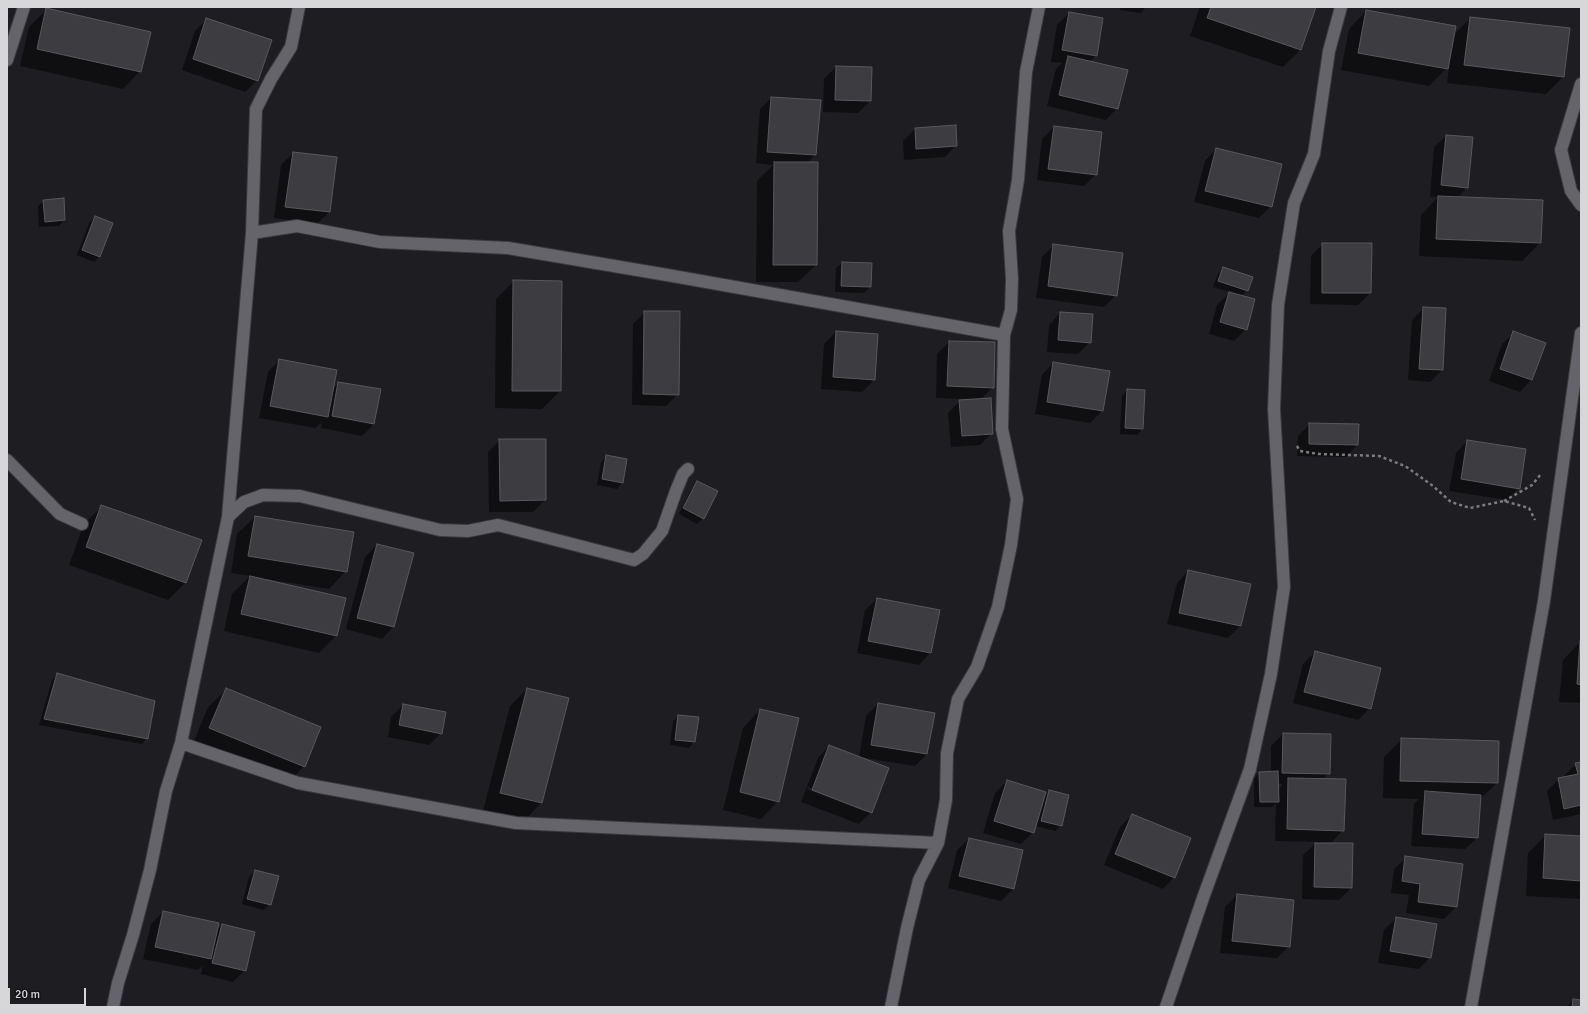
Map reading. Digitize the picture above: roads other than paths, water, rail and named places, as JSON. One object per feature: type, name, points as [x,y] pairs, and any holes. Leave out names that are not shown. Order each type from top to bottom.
[{"type":"street","points":[[7,60],[24,7]]},
{"type":"street","points":[[113,1007],[118,983],[133,935],[150,870],[166,791],[181,743],[228,517],[252,233],[256,109],[271,79],[291,46],[299,7]]},
{"type":"street","points":[[891,1007],[907,928],[919,880],[938,843],[946,800],[947,753],[958,698],[977,667],[998,607],[1013,530],[1017,499],[1002,429],[1004,335],[1011,310],[1012,279],[1009,231],[1018,180],[1026,72],[1039,7]]},
{"type":"street","points":[[1166,1007],[1202,898],[1250,769],[1271,674],[1284,587],[1274,409],[1278,304],[1294,203],[1314,154],[1329,50],[1341,7]]},
{"type":"street","points":[[1581,84],[1561,150],[1571,191],[1581,205]]},
{"type":"street","points":[[252,233],[297,226],[380,242],[508,248],[1004,335]]},
{"type":"street","points":[[1471,1007],[1544,601],[1581,333]]},
{"type":"street","points":[[7,460],[60,514],[82,524]]},
{"type":"street","points":[[228,517],[244,502],[263,495],[300,496],[440,530],[468,531],[498,525],[634,560],[643,554],[662,531],[683,474],[688,469]]},
{"type":"street","points":[[181,743],[298,783],[516,824],[938,843]]}]
